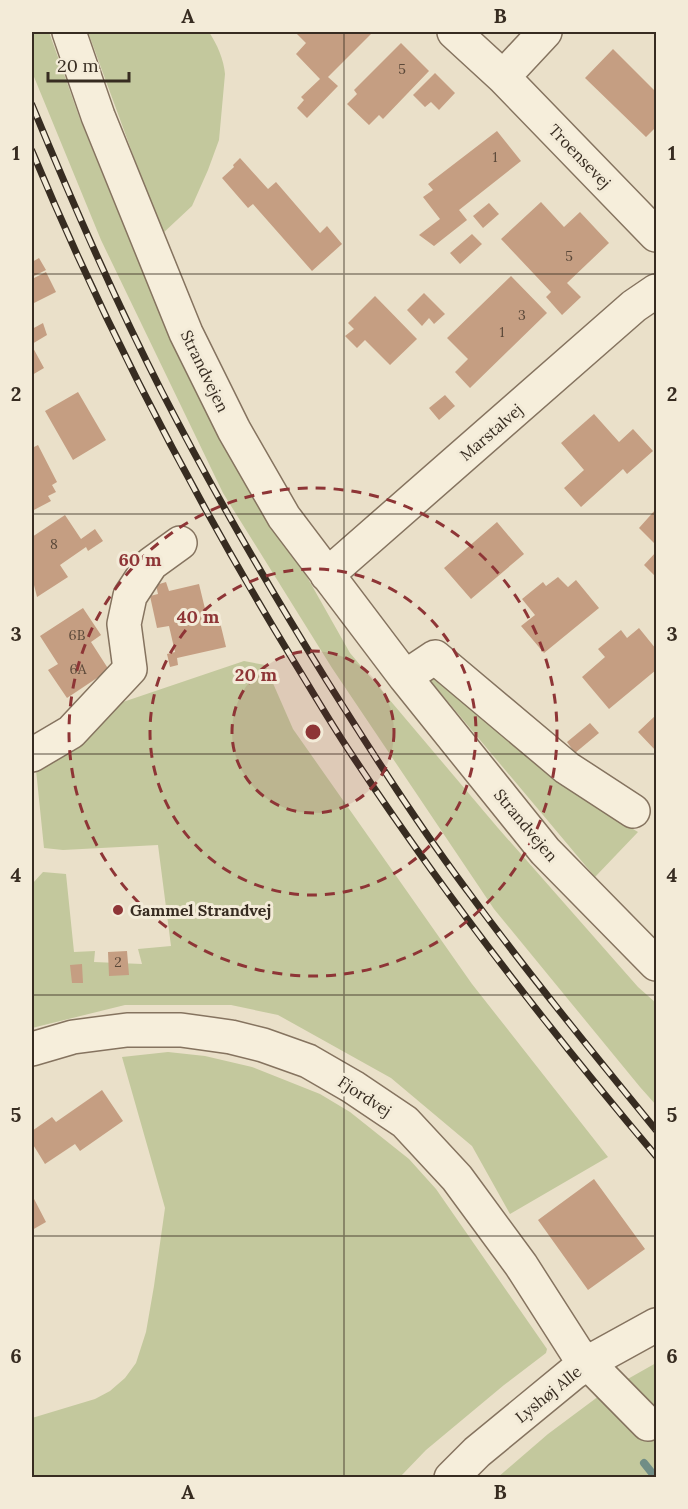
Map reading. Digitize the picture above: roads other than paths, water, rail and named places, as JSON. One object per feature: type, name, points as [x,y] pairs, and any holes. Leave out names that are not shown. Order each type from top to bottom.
[{"type":"street","name":"Strandvejen","points":[[69,32],[98,116],[186,333],[234,430],[284,517],[405,677],[545,851],[657,964]]},
{"type":"street","name":"Troensevej","points":[[454,32],[503,78],[657,235]]},
{"type":"street","points":[[503,78],[545,32]]},
{"type":"street","name":"Marstalvej","points":[[327,575],[634,306],[657,291]]},
{"type":"street","points":[[32,755],[71,732],[130,669],[124,624],[130,596],[151,564],[180,543]]},
{"type":"street","points":[[405,677],[435,657],[567,768],[633,812]]},
{"type":"street","name":"Fjordvej","points":[[32,1049],[73,1037],[127,1030],[181,1030],[231,1037],[263,1045],[308,1061],[353,1087],[405,1122],[457,1178],[521,1265],[576,1351],[648,1424]]},
{"type":"street","name":"Lyshøj Alle","points":[[451,1478],[477,1452],[587,1363],[657,1325]]},
{"type":"waterway","points":[[644,1463],[656,1478]]},
{"type":"railway","points":[[32,105],[94,250],[162,392],[221,502],[305,645],[415,818],[453,871],[540,986],[656,1130]]},
{"type":"railway","points":[[32,151],[90,282],[186,474],[256,599],[328,718],[385,805],[497,959],[656,1156]]},
{"type":"place","name":"Gammel Strandvej","points":[[118,910]]}]
